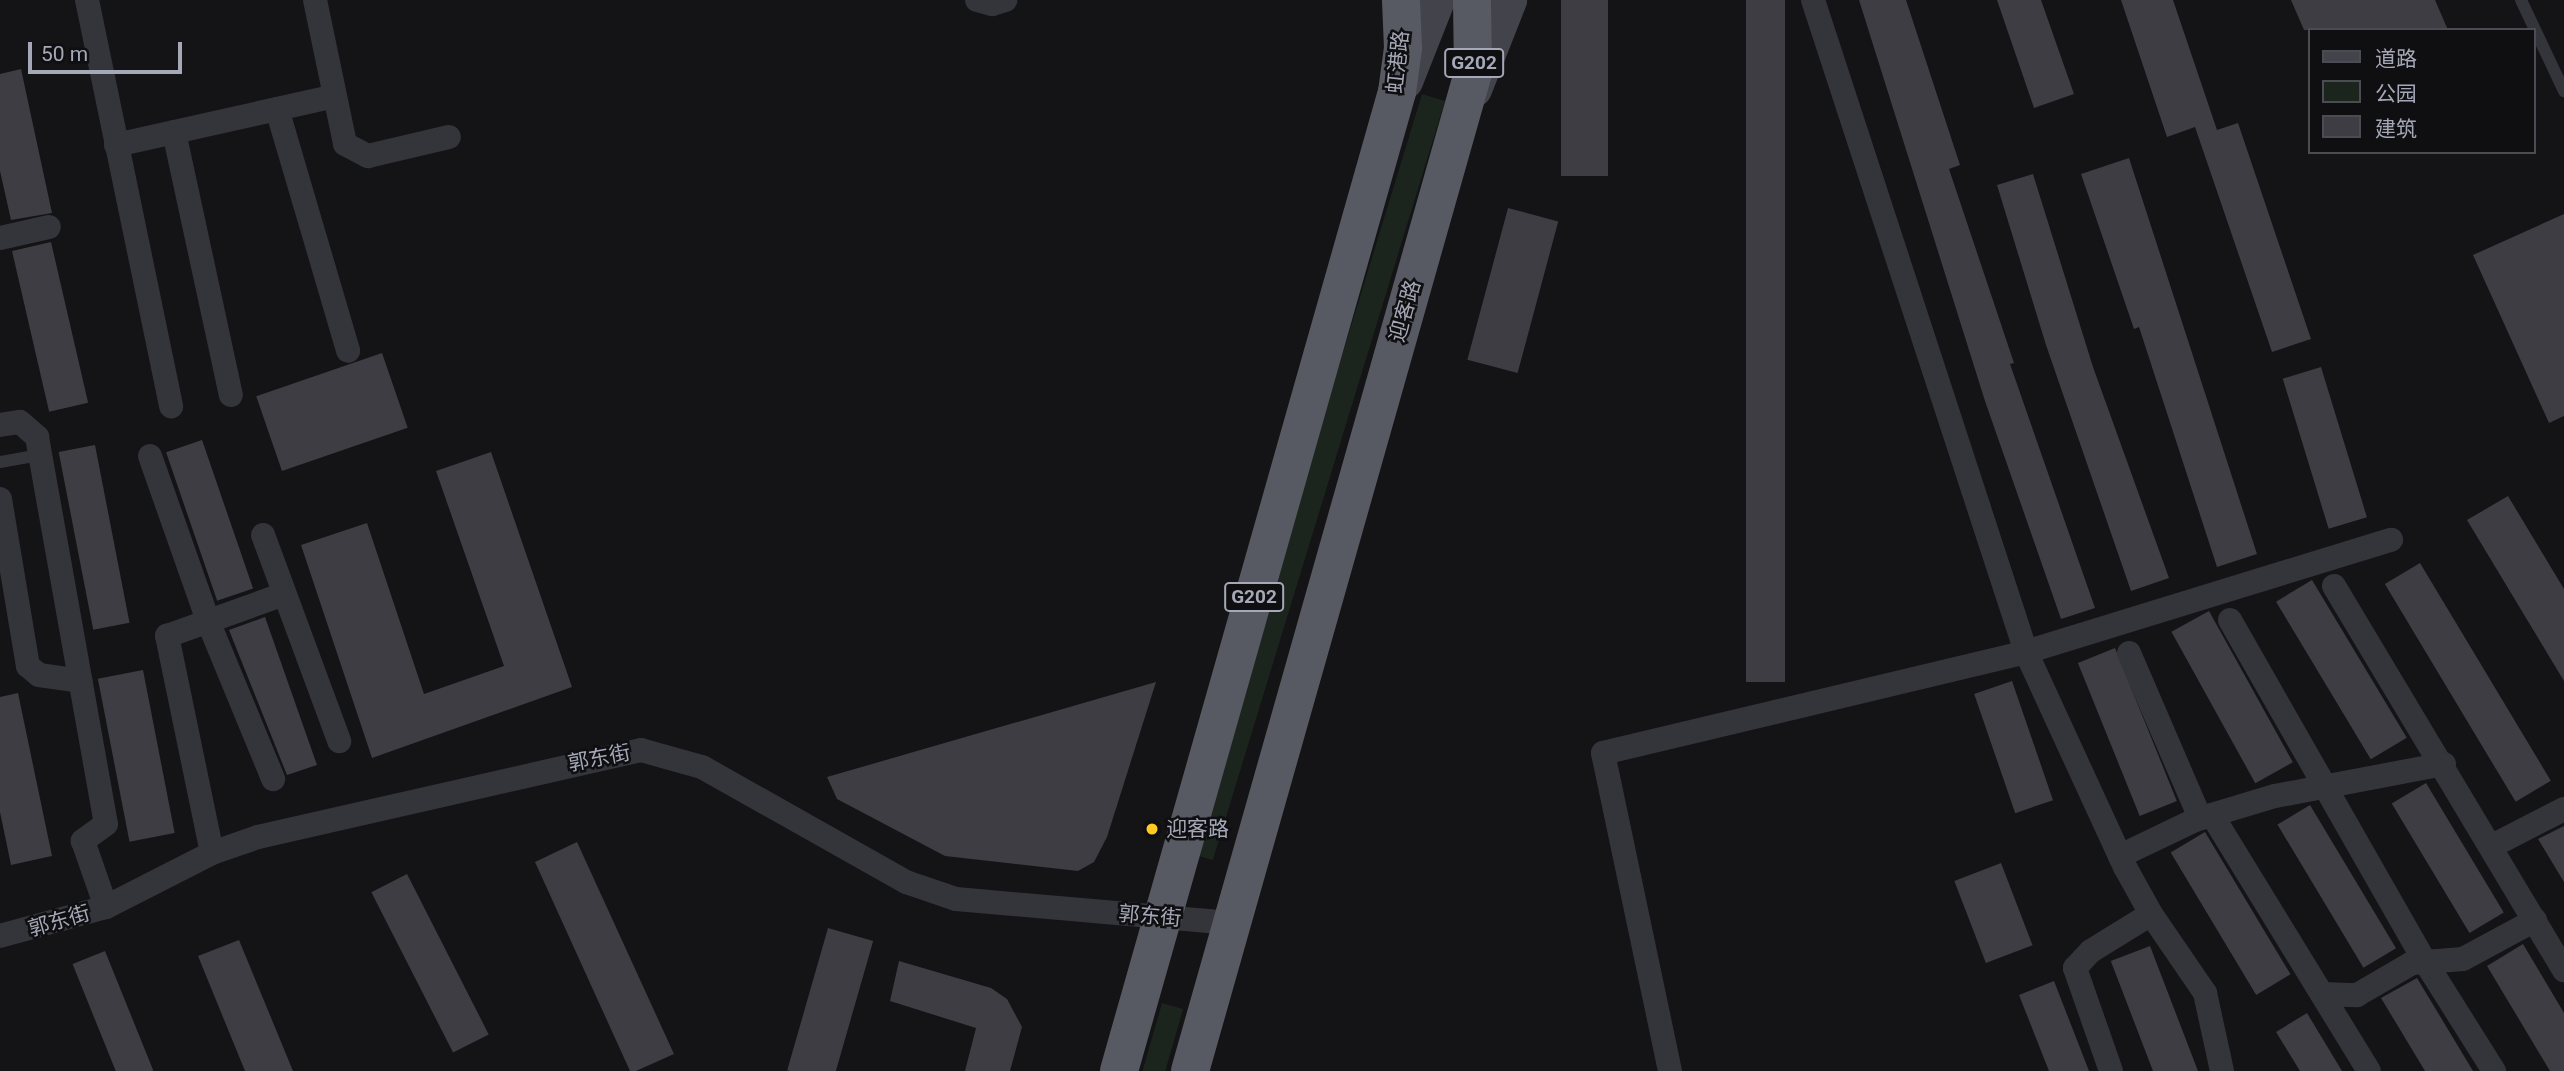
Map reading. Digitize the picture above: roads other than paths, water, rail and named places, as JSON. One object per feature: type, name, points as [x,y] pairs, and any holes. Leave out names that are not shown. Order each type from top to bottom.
[{"type":"highway","name":"虹港路","points":[[1388,123],[1403,48],[1401,0]]},
{"type":"highway","name":"G202","points":[[1458,124],[1473,73],[1472,0]]},
{"type":"highway","name":"G202","points":[[1119,1071],[1388,123]]},
{"type":"highway","name":"迎客路","points":[[1190,1071],[1458,124]]},
{"type":"main road","points":[[1388,123],[1437,0]]},
{"type":"main road","name":"迎客路","points":[[1458,124],[1509,0]]},
{"type":"street","points":[[87,0],[171,406]]},
{"type":"street","points":[[315,0],[345,144],[368,156],[449,137]]},
{"type":"street","points":[[977,0],[992,4],[1005,0]]},
{"type":"street","points":[[1813,0],[2026,652],[2120,856],[2151,914],[2205,993],[2222,1071]]},
{"type":"street","points":[[116,145],[335,96]]},
{"type":"street","points":[[277,109],[348,351]]},
{"type":"street","points":[[174,132],[231,395]]},
{"type":"street","points":[[0,238],[49,227]]},
{"type":"street","points":[[0,425],[20,422],[37,436],[106,824],[83,841],[106,906]]},
{"type":"street","points":[[150,456],[208,621],[273,779]]},
{"type":"street","points":[[0,499],[28,666],[39,675],[81,681]]},
{"type":"street","points":[[263,535],[339,741]]},
{"type":"street","points":[[1670,1071],[1603,753],[2026,652],[2391,540]]},
{"type":"street","points":[[2334,586],[2444,764],[2564,970]]},
{"type":"street","points":[[212,853],[167,636],[284,594]]},
{"type":"street","points":[[2230,620],[2427,963],[2494,1071]]},
{"type":"street","points":[[2129,653],[2206,817],[2323,994],[2369,1071]]},
{"type":"street","name":"郭东街","points":[[0,936],[106,906],[212,853],[302,825],[641,750],[702,767],[906,882],[956,899],[1231,923]]},
{"type":"street","points":[[2120,856],[2206,817],[2326,787],[2444,764]]},
{"type":"street","points":[[2492,846],[2564,809]]},
{"type":"street","points":[[2110,1071],[2075,968],[2091,951],[2151,914]]},
{"type":"street","points":[[2323,994],[2357,995],[2412,963],[2463,959],[2535,920]]},
{"type":"lane","points":[[2521,0],[2534,28]]},
{"type":"lane","points":[[2536,32],[2564,91]]},
{"type":"lane","points":[[0,462],[40,455]]},
{"type":"place","name":"迎客路","points":[[1152,829]]}]
